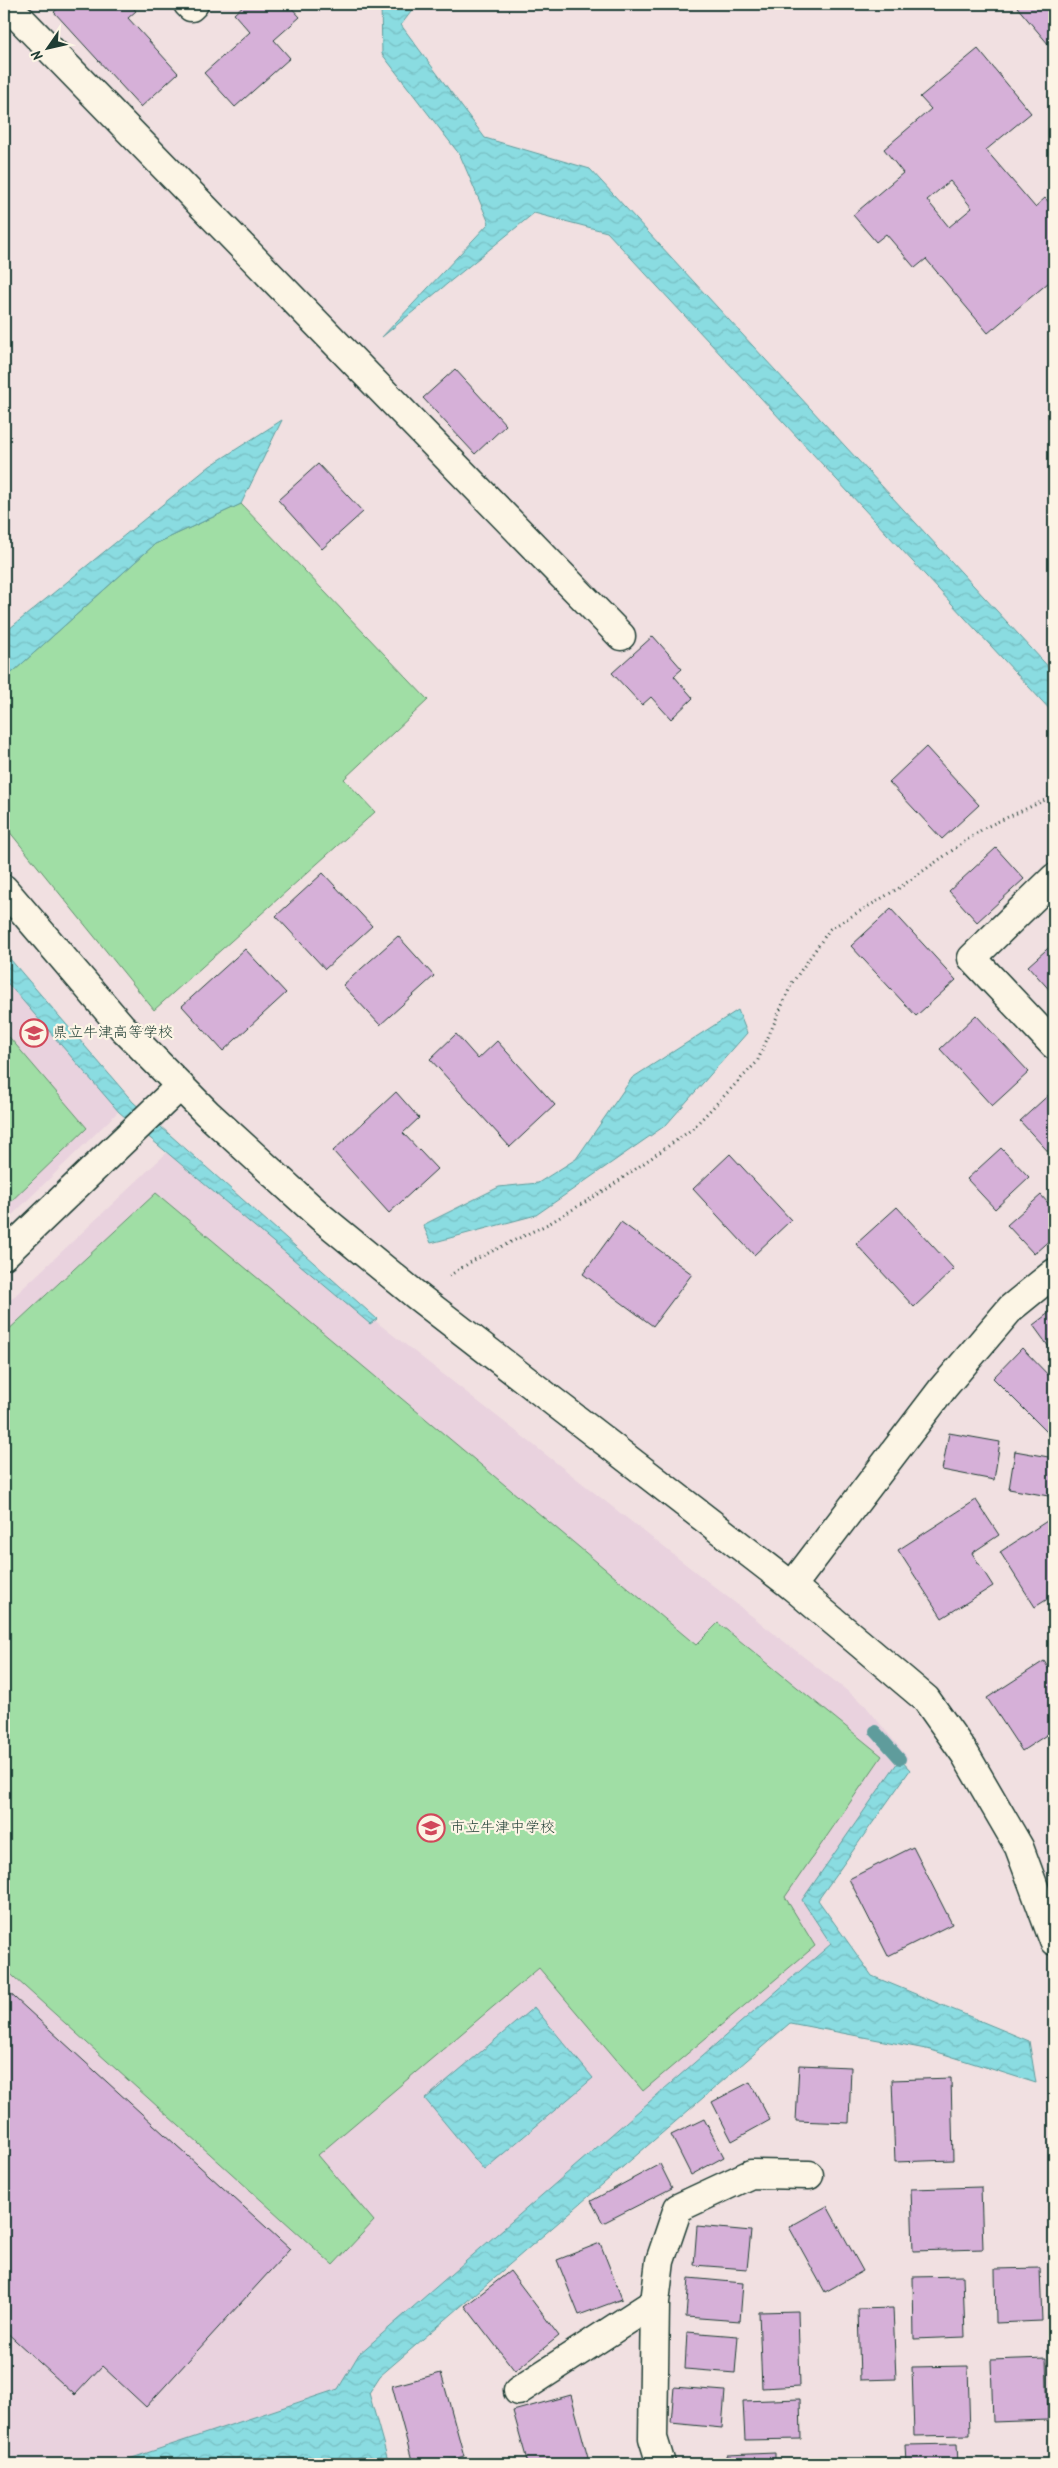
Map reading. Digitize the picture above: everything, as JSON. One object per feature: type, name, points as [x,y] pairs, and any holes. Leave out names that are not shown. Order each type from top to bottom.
[{"type":"street","points":[[6,4],[621,636]]},
{"type":"street","points":[[188,4],[191,7],[194,4]]},
{"type":"street","points":[[1054,878],[972,958],[1054,1045]]},
{"type":"street","points":[[4,890],[122,1027],[180,1086],[322,1218],[417,1296],[792,1586],[926,1699],[965,1754],[1019,1847],[1054,1941]]},
{"type":"street","points":[[4,1255],[180,1086]]},
{"type":"street","points":[[792,1586],[943,1388],[1011,1308],[1054,1272]]},
{"type":"street","points":[[661,2464],[653,2438],[656,2302],[660,2261],[678,2208],[751,2174],[809,2175]]},
{"type":"street","points":[[518,2391],[656,2302]]},
{"type":"path","points":[[417,1296],[474,1260],[558,1218],[607,1189],[691,1130],[757,1062],[792,984],[830,929],[899,888],[984,828],[1054,796]]},
{"type":"shaded area","name":"県立牛津高等学校","points":[[4,962],[126,1104],[4,1223]]},
{"type":"shaded area","name":"市立牛津中学校","points":[[175,1145],[379,1324],[864,1704],[908,1758],[810,1897],[840,1947],[338,2400],[138,2464],[4,2464],[4,1306]]},
{"type":"green space","points":[[241,504],[428,700],[344,779],[375,812],[154,1010],[4,825],[4,680],[155,544]]},
{"type":"green space","points":[[4,1031],[87,1128],[4,1208]]},
{"type":"green space","name":"市立牛津中学校","points":[[156,1193],[696,1645],[718,1623],[882,1756],[785,1897],[815,1946],[643,2091],[539,1968],[318,2155],[374,2221],[333,2265],[4,1968],[4,1334]]},
{"type":"water","points":[[381,4],[417,4],[401,25],[485,138],[590,169],[1054,673],[1054,714],[607,232],[534,213],[382,337],[489,223],[460,155],[382,54]]},
{"type":"water","points":[[282,420],[241,504],[155,544],[4,680],[4,633],[210,466]]},
{"type":"water","points":[[4,952],[133,1102],[377,1319],[370,1324],[119,1112],[4,979]]},
{"type":"water","points":[[738,1010],[747,1033],[666,1125],[536,1215],[431,1243],[423,1225],[499,1187],[538,1183],[576,1159],[632,1078]]},
{"type":"water","points":[[900,1759],[910,1770],[818,1900],[872,1976],[1029,2041],[1036,2083],[931,2050],[790,2023],[380,2376],[369,2393],[389,2464],[368,2464],[365,2457],[320,2464],[114,2464],[338,2389],[359,2354],[831,1944],[802,1900]]},
{"type":"water","points":[[534,2007],[593,2078],[484,2170],[425,2099]]},
{"type":"building","points":[[63,4],[130,4],[136,11],[128,18],[178,73],[141,107],[54,12]]},
{"type":"building","points":[[245,4],[288,4],[300,17],[274,40],[290,58],[235,107],[204,73],[250,32],[234,14]]},
{"type":"building","points":[[1022,4],[1047,4],[1054,12],[1054,51],[1017,7]]},
{"type":"building","points":[[978,49],[1031,113],[986,150],[1035,207],[1045,198],[1054,208],[1054,278],[988,333],[926,259],[915,268],[886,234],[876,242],[853,215],[903,173],[884,149],[931,109],[920,97]],"holes":[[[950,181],[972,208],[949,227],[927,200]]]},
{"type":"building","points":[[455,369],[506,425],[475,454],[423,398]]},
{"type":"building","points":[[318,464],[363,512],[322,549],[278,500]]},
{"type":"building","points":[[653,636],[682,669],[674,676],[693,698],[671,719],[651,697],[642,705],[612,673]]},
{"type":"building","points":[[926,747],[979,805],[942,839],[889,782]]},
{"type":"building","points":[[996,848],[1024,879],[977,922],[949,891]]},
{"type":"building","points":[[323,873],[372,926],[325,969],[276,916]]},
{"type":"building","points":[[891,909],[956,980],[916,1016],[851,946]]},
{"type":"building","points":[[398,936],[434,976],[380,1025],[343,985]]},
{"type":"building","points":[[1054,943],[1054,995],[1028,966]]},
{"type":"building","points":[[245,949],[286,993],[223,1051],[182,1006]]},
{"type":"building","points":[[976,1015],[1029,1072],[992,1106],[940,1049]]},
{"type":"building","points":[[456,1034],[478,1059],[497,1041],[555,1105],[510,1147],[430,1059]]},
{"type":"building","points":[[1054,1090],[1054,1158],[1020,1121]]},
{"type":"building","points":[[396,1092],[419,1118],[403,1133],[437,1169],[389,1213],[333,1151]]},
{"type":"building","points":[[1001,1148],[1029,1177],[995,1209],[967,1179]]},
{"type":"building","points":[[730,1154],[791,1220],[754,1255],[693,1189]]},
{"type":"building","points":[[1041,1195],[1054,1210],[1054,1236],[1034,1254],[1007,1225]]},
{"type":"building","points":[[897,1207],[954,1269],[914,1307],[856,1244]]},
{"type":"building","points":[[621,1222],[692,1274],[653,1326],[583,1274]]},
{"type":"building","points":[[1054,1309],[1054,1354],[1033,1325]]},
{"type":"building","points":[[1022,1348],[1054,1381],[1054,1439],[993,1378]]},
{"type":"building","points":[[949,1433],[1000,1442],[994,1480],[942,1470]]},
{"type":"building","points":[[1015,1451],[1054,1458],[1054,1497],[1009,1489]]},
{"type":"building","points":[[976,1500],[999,1535],[972,1553],[993,1586],[942,1618],[898,1550]]},
{"type":"building","points":[[1050,1519],[1054,1525],[1054,1595],[1035,1607],[1000,1552]]},
{"type":"building","points":[[1044,1661],[1054,1677],[1054,1730],[1022,1751],[987,1698]]},
{"type":"building","points":[[913,1847],[952,1924],[888,1956],[849,1879]]},
{"type":"building","points":[[4,1988],[290,2249],[146,2407],[102,2366],[75,2395],[4,2330]]},
{"type":"building","points":[[799,2065],[851,2067],[849,2123],[796,2121]]},
{"type":"building","points":[[951,2078],[953,2160],[895,2162],[892,2080]]},
{"type":"building","points":[[750,2082],[770,2120],[732,2141],[712,2102]]},
{"type":"building","points":[[704,2119],[724,2157],[691,2175],[671,2135]]},
{"type":"building","points":[[660,2164],[672,2188],[603,2223],[591,2201]]},
{"type":"building","points":[[981,2187],[983,2249],[913,2251],[911,2189]]},
{"type":"building","points":[[827,2206],[863,2271],[825,2292],[789,2227]]},
{"type":"building","points":[[697,2226],[751,2231],[747,2269],[694,2265]]},
{"type":"building","points":[[600,2243],[622,2299],[579,2315],[557,2260]]},
{"type":"building","points":[[1040,2268],[1042,2321],[996,2323],[995,2269]]},
{"type":"building","points":[[510,2271],[559,2336],[515,2371],[465,2306]]},
{"type":"building","points":[[963,2276],[965,2337],[914,2339],[913,2277]]},
{"type":"building","points":[[689,2278],[743,2283],[740,2321],[686,2317]]},
{"type":"building","points":[[893,2308],[896,2379],[860,2380],[858,2309]]},
{"type":"building","points":[[798,2311],[800,2386],[762,2388],[759,2312]]},
{"type":"building","points":[[687,2332],[738,2336],[735,2373],[685,2369]]},
{"type":"building","points":[[1046,2358],[1048,2420],[993,2422],[991,2360]]},
{"type":"building","points":[[968,2366],[970,2435],[914,2436],[912,2367]]},
{"type":"building","points":[[441,2373],[464,2456],[436,2464],[413,2464],[392,2386]]},
{"type":"building","points":[[674,2387],[725,2391],[722,2428],[671,2423]]},
{"type":"building","points":[[571,2395],[588,2458],[566,2464],[528,2464],[513,2411]]},
{"type":"building","points":[[800,2399],[801,2439],[745,2440],[743,2401]]},
{"type":"building","points":[[957,2444],[958,2464],[907,2464],[906,2445]]},
{"type":"building","points":[[775,2453],[775,2464],[727,2464],[727,2455]]},
{"type":"waterway","points":[[875,1731],[900,1759]]},
{"type":"place","name":"県立牛津高等学校","points":[[34,1033]]},
{"type":"place","name":"市立牛津中学校","points":[[431,1828]]}]
